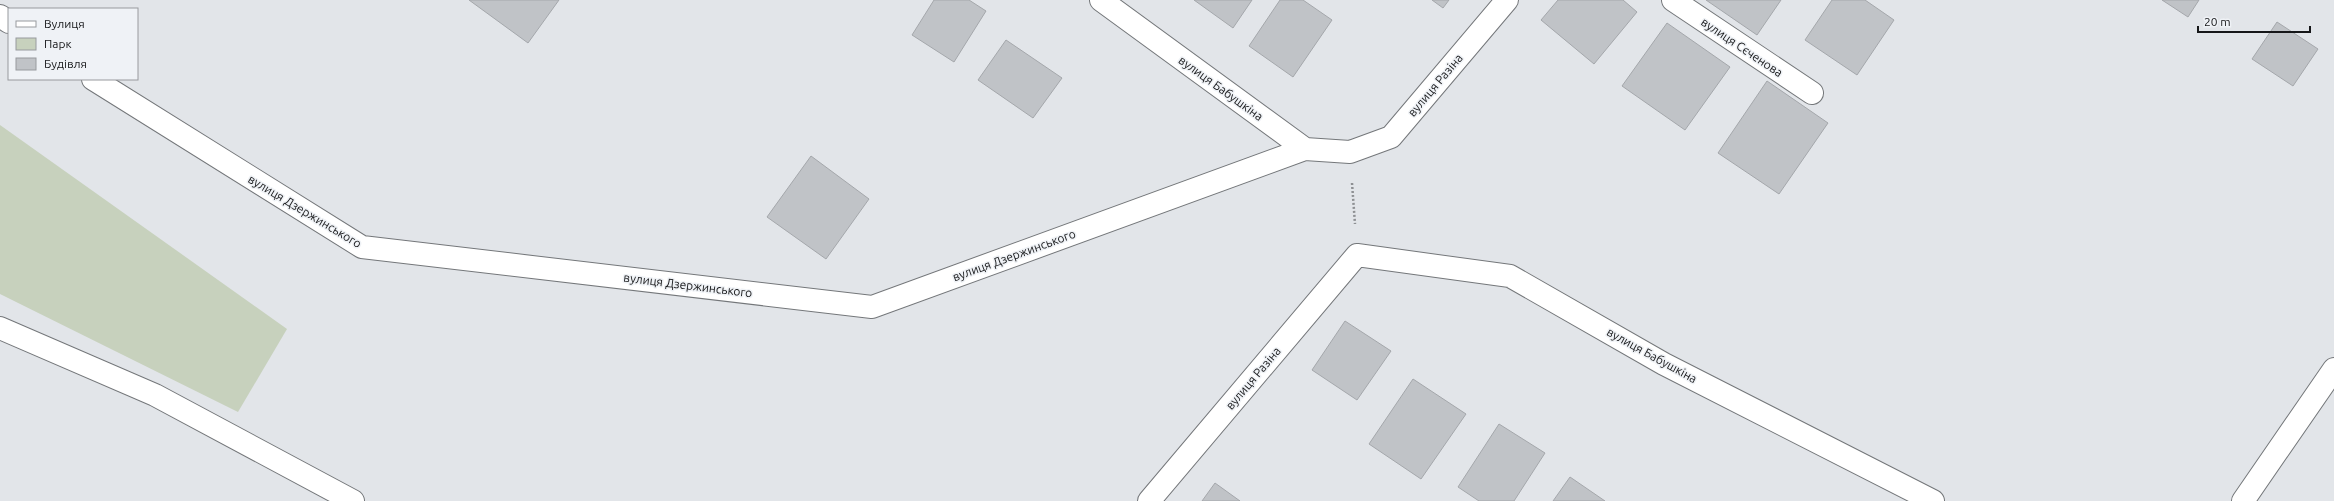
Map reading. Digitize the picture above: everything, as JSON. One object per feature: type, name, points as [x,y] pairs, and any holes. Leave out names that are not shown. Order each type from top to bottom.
[{"type":"street","name":"вулиця Бабушкіна","points":[[1101,0],[1306,149]]},
{"type":"street","name":"вулиця Разіна","points":[[1350,152],[1390,137],[1507,0]]},
{"type":"street","name":"вулиця Сєченова","points":[[1673,0],[1812,93]]},
{"type":"street","name":"вулиця Дзержинського","points":[[94,80],[362,247],[872,307],[1306,149]]},
{"type":"street","points":[[1306,149],[1350,152]]},
{"type":"street","name":"вулиця Бабушкіна","points":[[1357,255],[1510,276],[1664,364],[1933,501]]},
{"type":"street","name":"вулиця Разіна","points":[[1149,501],[1357,255]]},
{"type":"street","points":[[0,328],[155,395],[353,501]]},
{"type":"street","points":[[2243,501],[2334,369]]},
{"type":"path","points":[[1350,152],[1357,255]]},
{"type":"green space","points":[[0,125],[287,329],[238,412],[0,294]]},
{"type":"building","points":[[469,0],[559,0],[528,43]]},
{"type":"building","points":[[934,0],[969,0],[986,11],[954,62],[912,35]]},
{"type":"building","points":[[1194,0],[1252,0],[1233,28]]},
{"type":"building","points":[[1280,0],[1303,0],[1332,20],[1293,77],[1249,46]]},
{"type":"building","points":[[1432,0],[1449,0],[1443,8]]},
{"type":"building","points":[[1558,0],[1623,0],[1637,12],[1594,64],[1541,20]]},
{"type":"building","points":[[1706,0],[1781,0],[1757,35]]},
{"type":"building","points":[[1832,0],[1865,0],[1894,20],[1857,75],[1805,40]]},
{"type":"building","points":[[2162,0],[2199,0],[2188,17]]},
{"type":"building","points":[[2277,22],[2318,49],[2293,86],[2252,59]]},
{"type":"building","points":[[1667,23],[1730,67],[1685,130],[1622,86]]},
{"type":"building","points":[[1006,40],[1062,78],[1033,118],[978,80]]},
{"type":"building","points":[[1767,81],[1828,123],[1779,194],[1718,153]]},
{"type":"building","points":[[811,156],[869,199],[826,259],[767,217]]},
{"type":"building","points":[[1345,321],[1391,351],[1357,400],[1312,370]]},
{"type":"building","points":[[1413,379],[1466,414],[1421,479],[1369,444]]},
{"type":"building","points":[[1499,424],[1545,453],[1514,501],[1479,501],[1458,487]]},
{"type":"building","points":[[1570,477],[1605,501],[1553,501]]},
{"type":"building","points":[[1215,483],[1240,501],[1202,501]]}]
